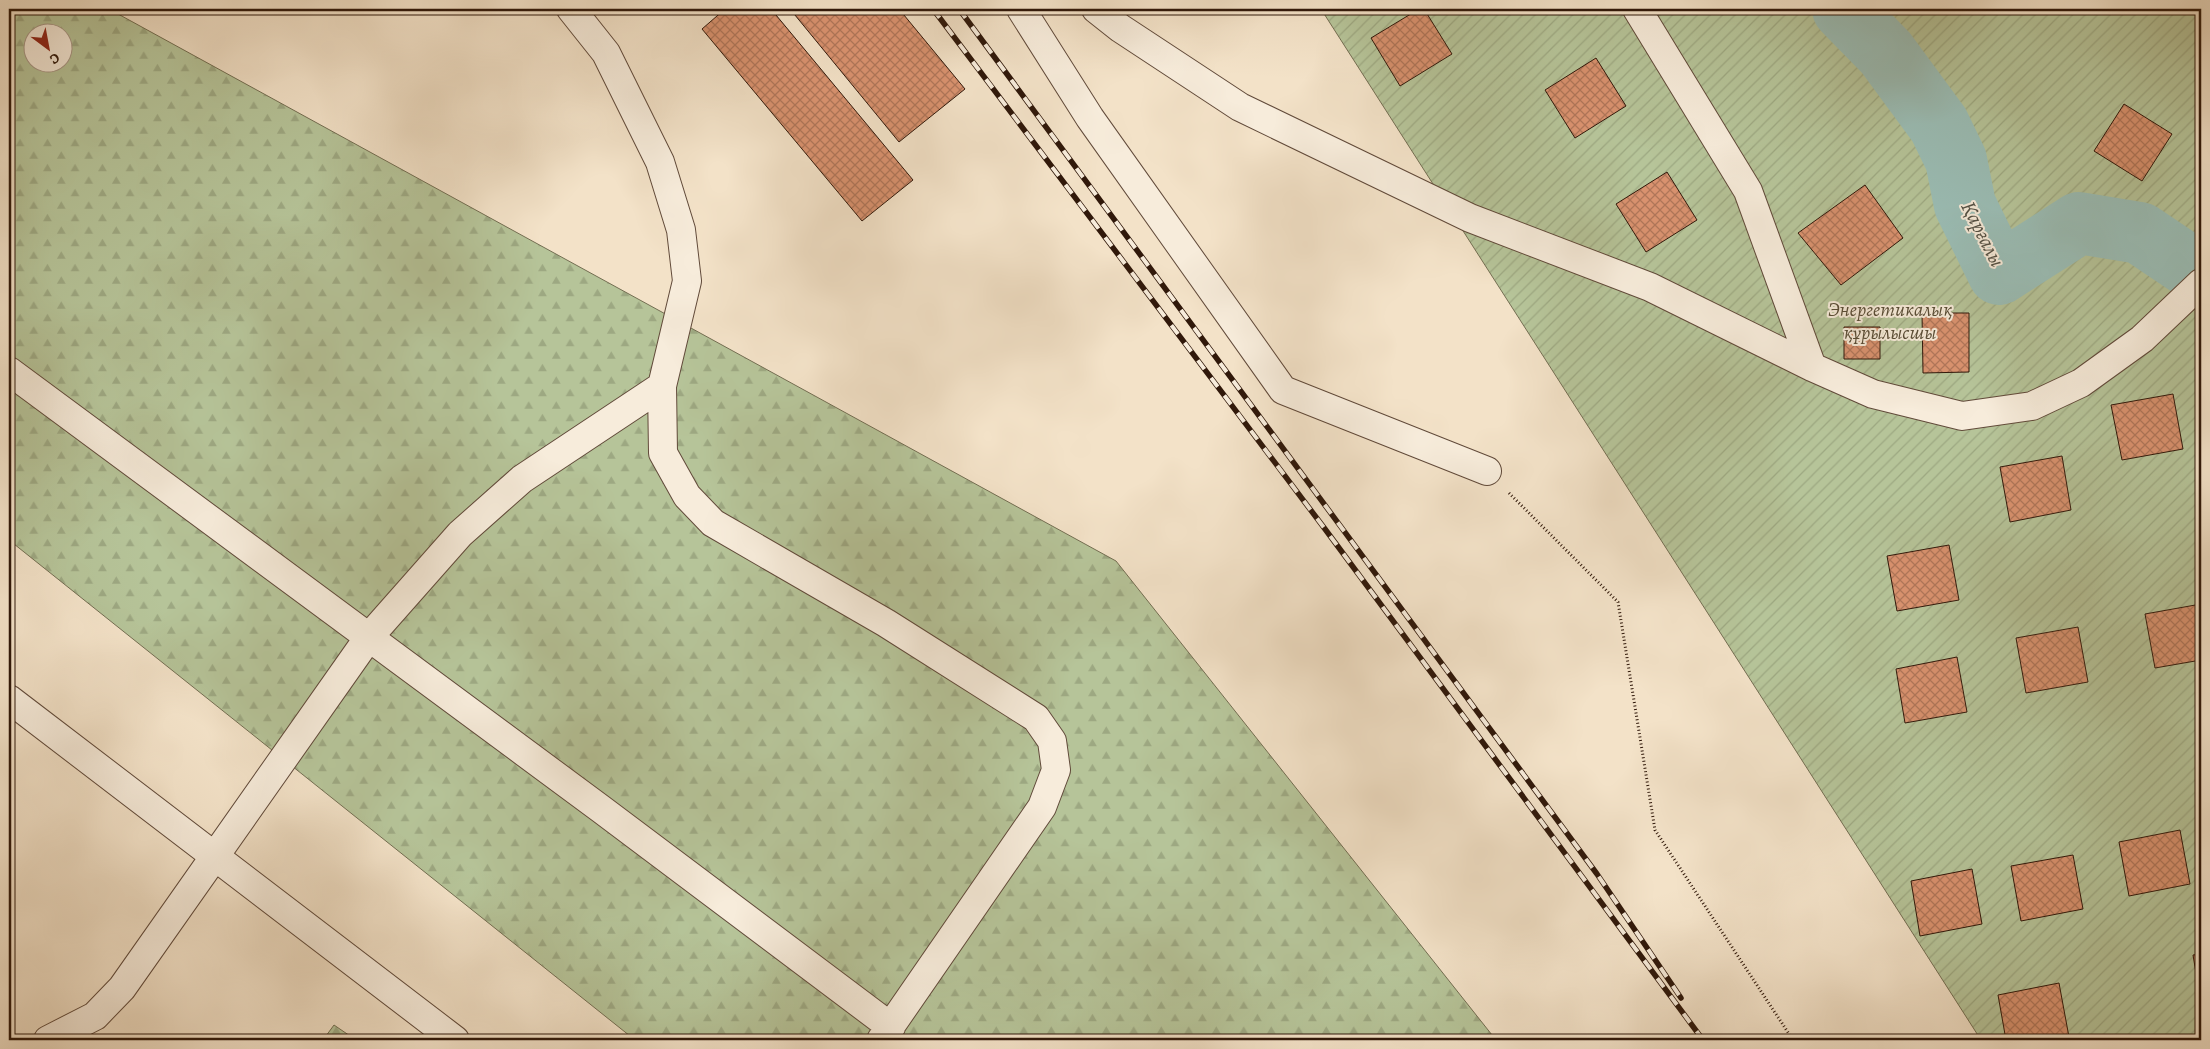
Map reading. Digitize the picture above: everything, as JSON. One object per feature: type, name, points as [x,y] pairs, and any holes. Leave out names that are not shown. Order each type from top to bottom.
[{"type":"street","points":[[9,371],[370,637],[886,1033],[1042,807],[1056,770],[1052,741],[1036,718],[886,623],[713,523],[686,496],[663,452],[662,386],[687,281],[681,230],[660,162],[606,53],[571,9]]},
{"type":"street","points":[[1021,9],[1090,118],[1284,390],[1487,471]]},
{"type":"street","points":[[1096,9],[1120,28],[1240,107],[1470,218],[1650,286],[1812,367],[1874,394],[1962,416],[2032,406],[2081,383],[2142,339],[2194,290]]},
{"type":"street","points":[[1638,9],[1748,191],[1812,367]]},
{"type":"street","points":[[48,1040],[94,1016],[122,988],[370,637],[460,534],[522,479],[662,386]]},
{"type":"street","points":[[9,699],[454,1040]]},
{"type":"path","points":[[1487,471],[1618,602],[1655,830],[1793,1040]]},
{"type":"green space","points":[[9,9],[109,9],[1116,561],[1496,1040],[635,1040],[9,540]]},
{"type":"green space","name":"Энергетикалық құрылысшы","points":[[1321,9],[2201,9],[2201,1040],[1981,1040]]},
{"type":"green space","points":[[334,1025],[356,1040],[323,1040]]},
{"type":"building","points":[[725,9],[771,9],[913,180],[862,221],[702,29]]},
{"type":"building","points":[[790,9],[899,9],[965,89],[899,142]]},
{"type":"building","points":[[1419,9],[1424,9],[1452,54],[1400,86],[1371,38]]},
{"type":"building","points":[[1596,58],[1626,106],[1575,138],[1545,90]]},
{"type":"building","points":[[2124,104],[2172,134],[2142,181],[2094,151]]},
{"type":"building","points":[[1667,172],[1697,220],[1646,252],[1616,204]]},
{"type":"building","points":[[1865,185],[1903,238],[1841,285],[1798,233]]},
{"type":"building","points":[[1922,313],[1969,313],[1969,372],[1923,373]]},
{"type":"building","points":[[1844,327],[1880,327],[1880,359],[1844,359]]},
{"type":"building","points":[[2173,394],[2183,449],[2122,460],[2111,405]]},
{"type":"building","points":[[2062,456],[2071,510],[2010,522],[2000,467]]},
{"type":"building","points":[[1949,545],[1959,600],[1897,611],[1887,556]]},
{"type":"building","points":[[2201,604],[2201,660],[2155,668],[2145,614]]},
{"type":"building","points":[[2078,627],[2088,682],[2026,693],[2016,638]]},
{"type":"building","points":[[1957,657],[1967,712],[1905,723],[1896,669]]},
{"type":"building","points":[[2180,830],[2190,884],[2129,896],[2119,842]]},
{"type":"building","points":[[2073,855],[2083,909],[2021,921],[2011,866]]},
{"type":"building","points":[[1972,869],[1982,924],[1920,936],[1911,881]]},
{"type":"building","points":[[2201,954],[2201,1003],[2193,955]]},
{"type":"building","points":[[2059,983],[2069,1037],[2055,1040],[2006,1040],[1998,995]]},
{"type":"waterway","name":"Қарғалы","points":[[1843,9],[1886,53],[1939,125],[1956,160],[1965,205],[1999,274],[2079,223],[2140,233],[2201,274]]},
{"type":"railway","points":[[933,9],[1325,529],[1703,1040]]},
{"type":"railway","points":[[959,9],[1597,874],[1681,998]]}]
